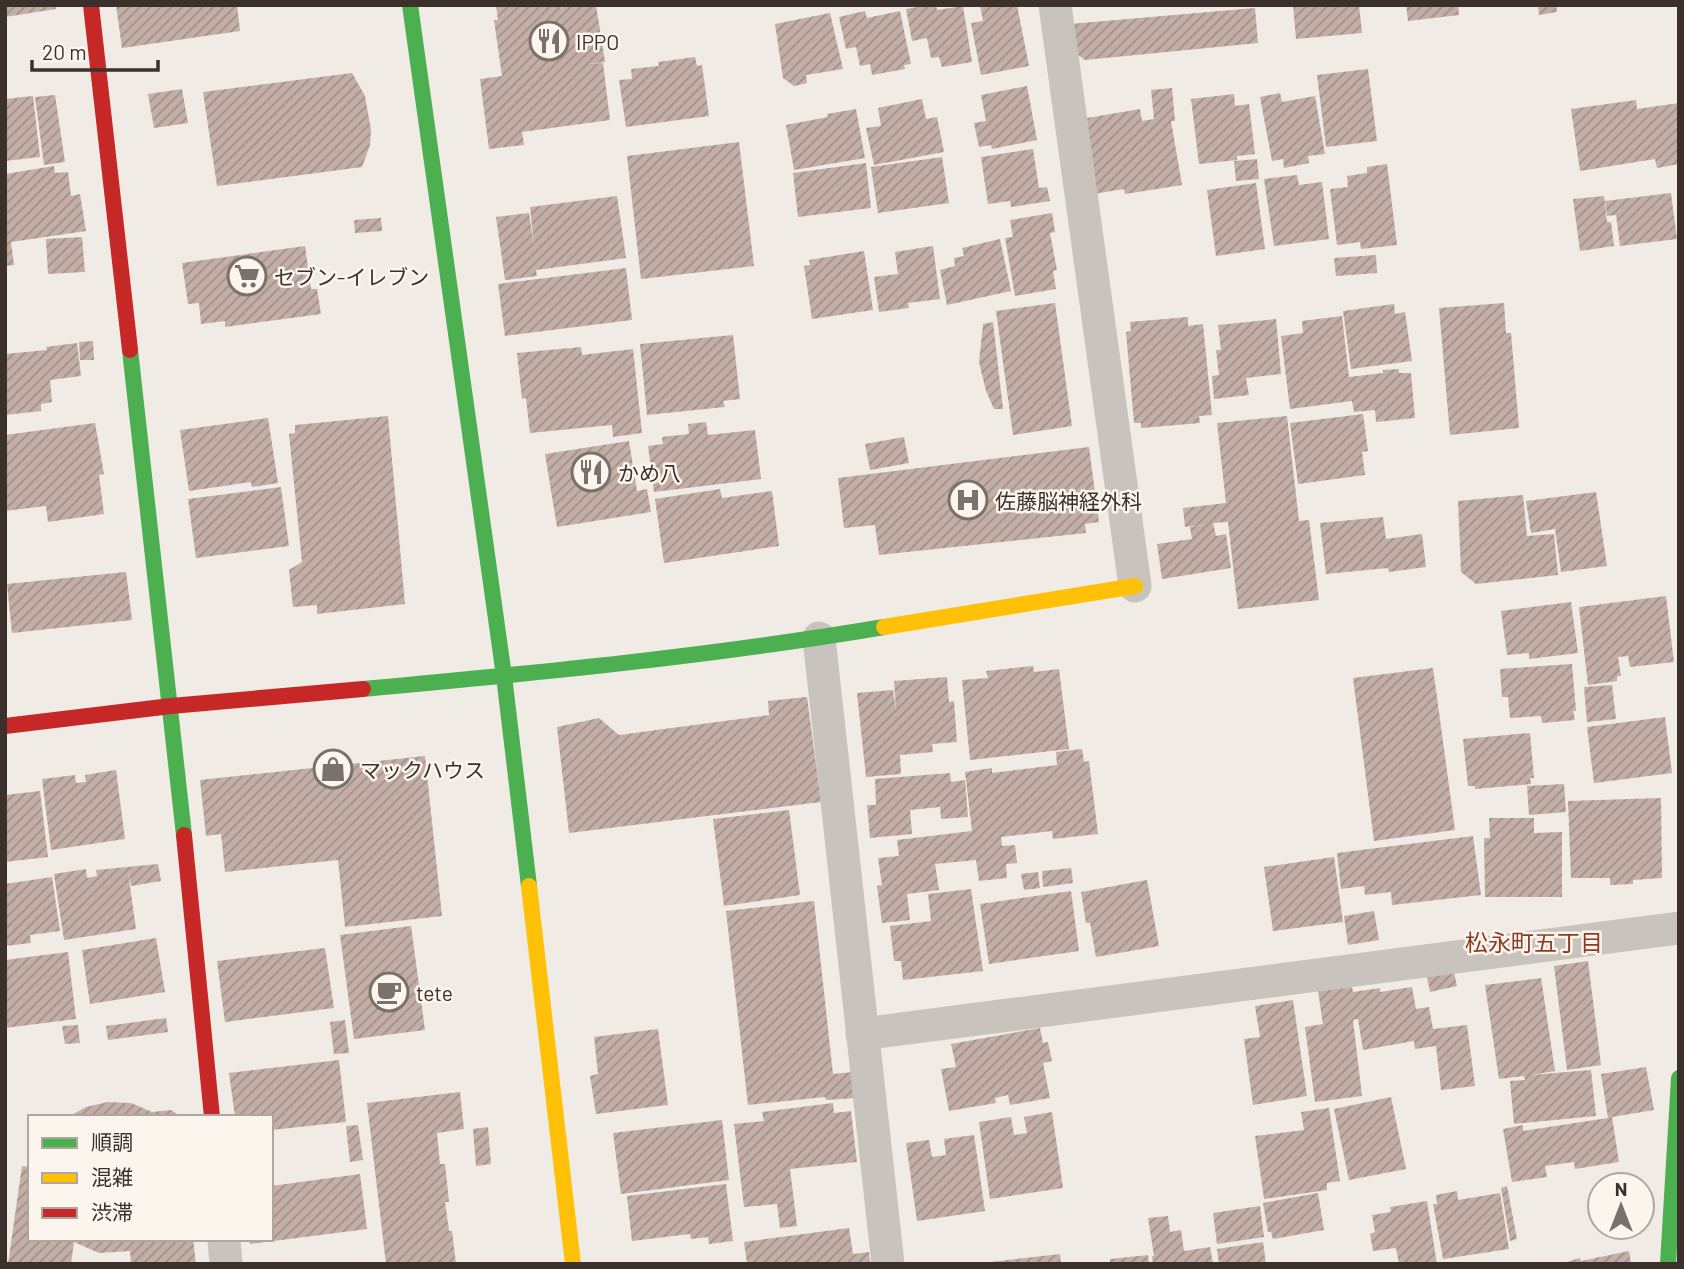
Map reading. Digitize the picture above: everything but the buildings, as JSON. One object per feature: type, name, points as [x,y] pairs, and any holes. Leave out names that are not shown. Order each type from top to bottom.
[{"type":"street","points":[[91,5],[171,706],[212,1115]]},
{"type":"street","points":[[410,5],[504,676],[573,1264]]},
{"type":"street","points":[[5,726],[171,706],[504,676],[819,638],[1135,586],[1055,5]]},
{"type":"street","points":[[819,638],[888,1264]]},
{"type":"street","points":[[862,1034],[1679,928]]},
{"type":"street","points":[[1668,1264],[1679,1078]]},
{"type":"street","points":[[224,1241],[226,1264]]},
{"type":"traffic: fast","points":[[410,5],[504,676],[529,886]]},
{"type":"traffic: fast","points":[[130,350],[184,835]]},
{"type":"traffic: fast","points":[[363,689],[689,655],[884,627]]},
{"type":"traffic: fast","points":[[1668,1264],[1679,1078]]},
{"type":"traffic: slow","points":[[884,627],[1135,586]]},
{"type":"traffic: slow","points":[[529,886],[573,1264]]},
{"type":"traffic: jam","points":[[91,5],[130,350]]},
{"type":"traffic: jam","points":[[5,726],[171,706],[363,689]]},
{"type":"traffic: jam","points":[[184,835],[212,1115]]},
{"type":"place","name":"IPPO","points":[[549,41]]},
{"type":"place","name":"セブン-イレブン","points":[[247,276]]},
{"type":"place","name":"かめ八","points":[[591,472]]},
{"type":"place","name":"佐藤脳神経外科","points":[[968,500]]},
{"type":"place","name":"マックハウス","points":[[333,769]]},
{"type":"place","name":"tete","points":[[389,992]]},
{"type":"district","name":"松永町五丁目","points":[[1534,942]]}]
